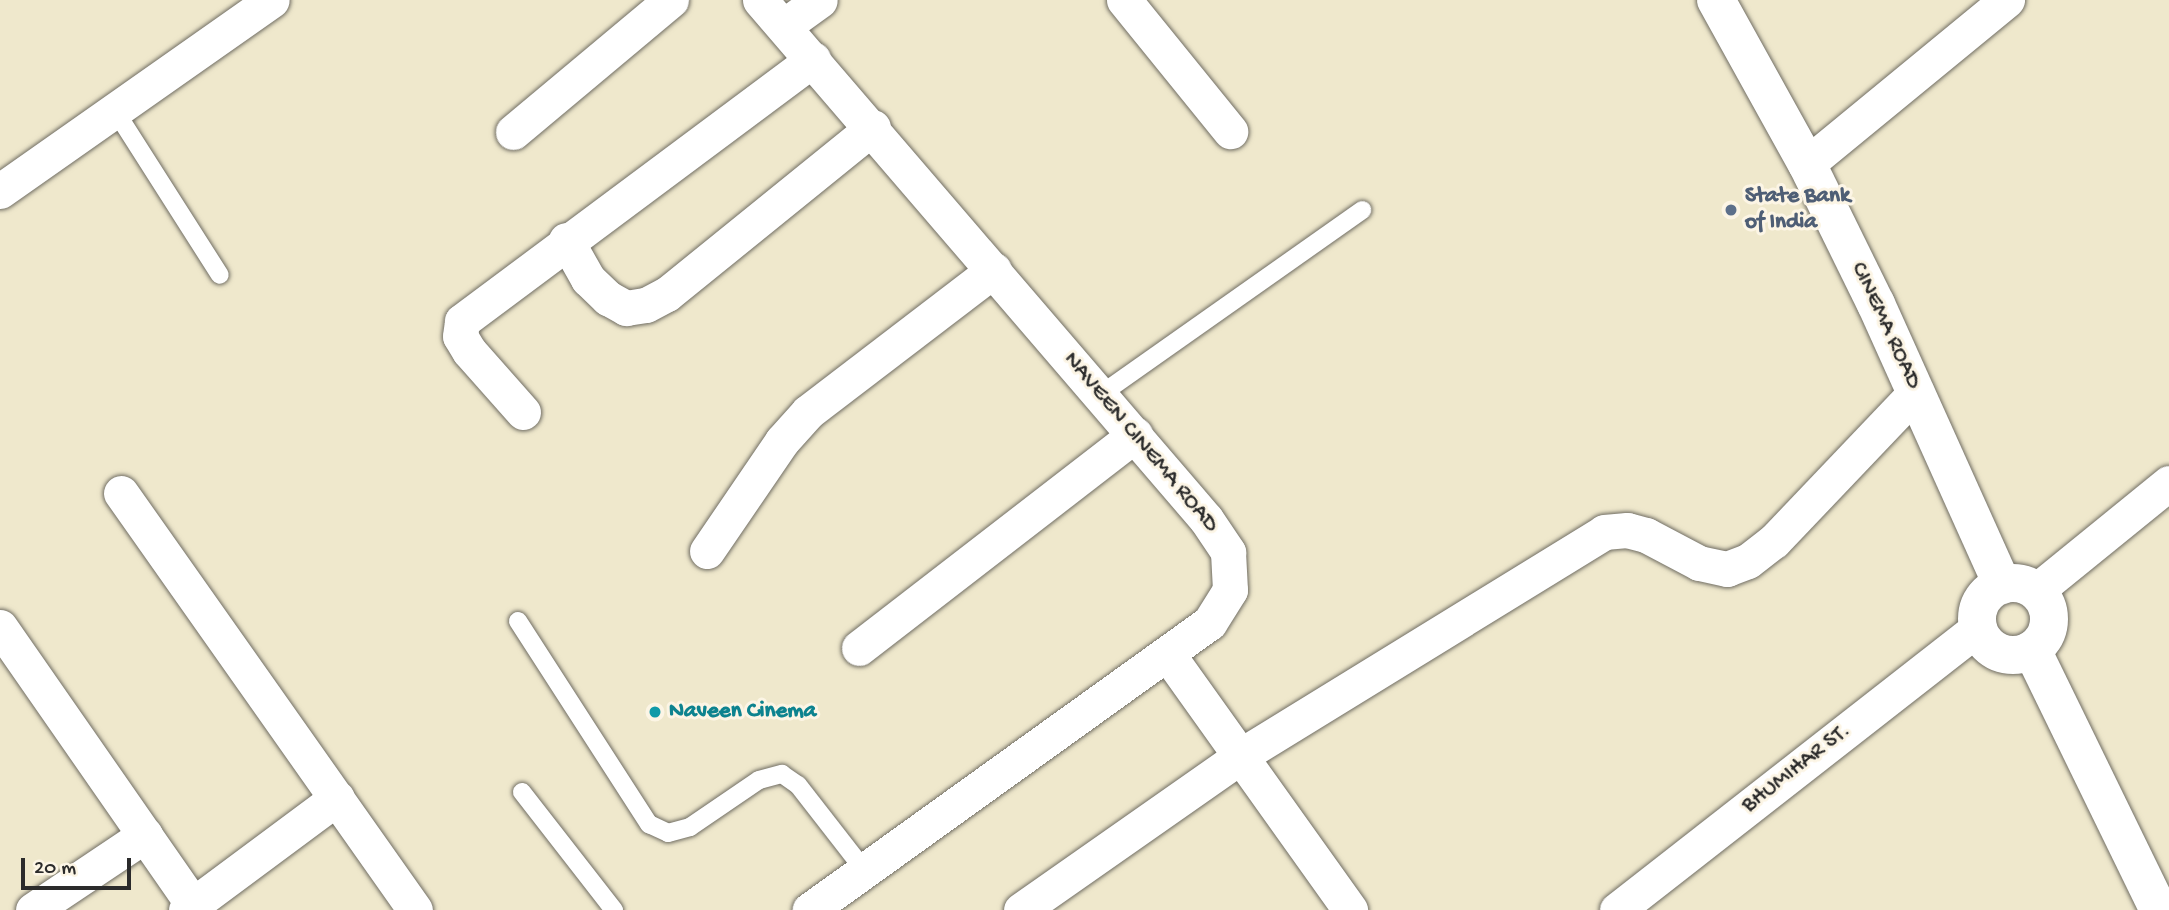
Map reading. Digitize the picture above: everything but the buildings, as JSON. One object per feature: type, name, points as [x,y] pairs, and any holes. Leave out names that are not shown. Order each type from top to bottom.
[{"type":"street","points":[[0,191],[272,0]]},
{"type":"street","points":[[513,132],[671,0]]},
{"type":"street","name":"NAVEEN CINEMA ROAD","points":[[760,0],[873,127],[1135,435],[1228,552],[1230,590],[1209,623],[1169,656],[809,910]]},
{"type":"street","points":[[784,26],[820,0]]},
{"type":"street","points":[[1124,0],[1230,131]]},
{"type":"street","name":"CINEMA ROAD","points":[[1716,0],[1807,164],[1916,392],[2019,588]]},
{"type":"street","points":[[1807,164],[2007,0]]},
{"type":"street","points":[[523,412],[469,351],[460,336],[462,321],[566,240],[813,59]]},
{"type":"street","points":[[566,240],[588,279],[608,298],[626,308],[646,305],[667,294],[873,127]]},
{"type":"street","points":[[708,551],[782,441],[808,412],[994,270]]},
{"type":"street","points":[[1021,910],[1242,755],[1604,533],[1627,530],[1646,534],[1699,563],[1727,569],[1748,561],[1774,541],[1916,392]]},
{"type":"street","points":[[859,648],[1135,435]]},
{"type":"street","points":[[2019,588],[2048,610],[2049,623],[2032,650],[2003,655],[1992,650],[1977,629],[1979,605],[2019,588],[2169,483]]},
{"type":"street","points":[[121,493],[415,910]]},
{"type":"street","points":[[0,627],[145,835],[189,907],[337,798]]},
{"type":"street","name":"BHUMIHAR ST.","points":[[1617,910],[1977,629]]},
{"type":"street","points":[[2032,650],[2159,910]]},
{"type":"street","points":[[1169,656],[1350,910]]},
{"type":"street","points":[[33,910],[145,835]]},
{"type":"lane","points":[[116,112],[220,275]]},
{"type":"lane","points":[[1100,395],[1362,210]]},
{"type":"lane","points":[[519,621],[649,824],[668,833],[690,827],[759,780],[782,774],[798,785],[865,871]]},
{"type":"lane","points":[[522,792],[614,910]]},
{"type":"place","name":"State Bank of India","points":[[1731,210]]},
{"type":"place","name":"Naveen Cinema","points":[[655,712]]}]
